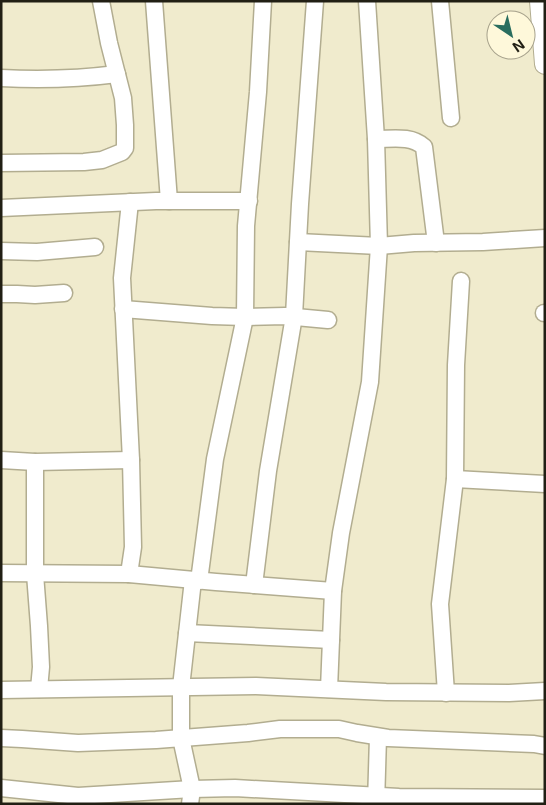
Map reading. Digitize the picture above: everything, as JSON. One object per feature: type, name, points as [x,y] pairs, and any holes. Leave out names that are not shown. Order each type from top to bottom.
[{"type":"street","points":[[1,163],[102,160],[122,152],[125,148],[122,98],[100,1]]},
{"type":"street","points":[[154,1],[169,201]]},
{"type":"street","points":[[191,796],[181,738],[181,687],[187,634],[215,459],[246,317],[246,226],[258,92],[263,1]]},
{"type":"street","points":[[254,585],[268,471],[294,316],[315,1]]},
{"type":"street","points":[[329,689],[333,591],[340,533],[370,382],[379,246],[376,139],[367,1]]},
{"type":"street","points":[[440,1],[451,118]]},
{"type":"street","points":[[540,1],[545,64]]},
{"type":"street","points":[[1,78],[34,80],[117,74]]},
{"type":"street","points":[[376,139],[408,139],[419,142],[424,147],[436,243]]},
{"type":"street","points":[[1,208],[130,202],[249,201]]},
{"type":"street","points":[[129,574],[133,547],[131,460],[122,278],[130,202]]},
{"type":"street","points":[[298,242],[379,246],[545,238]]},
{"type":"street","points":[[1,251],[37,252],[94,247]]},
{"type":"street","points":[[446,693],[440,604],[456,479],[456,365],[461,281]]},
{"type":"street","points":[[1,294],[36,296],[64,293]]},
{"type":"street","points":[[123,309],[212,316],[294,316],[328,320]]},
{"type":"street","points":[[1,460],[35,462],[131,460]]},
{"type":"street","points":[[35,462],[35,574],[41,667],[39,689]]},
{"type":"street","points":[[456,479],[545,484]]},
{"type":"street","points":[[1,573],[129,574],[333,591]]},
{"type":"street","points":[[187,634],[331,640]]},
{"type":"street","points":[[1,690],[256,686],[386,692],[509,693],[545,691]]},
{"type":"street","points":[[1,738],[78,743],[181,738],[280,729],[340,729],[378,736],[545,746]]},
{"type":"street","points":[[376,800],[378,736]]},
{"type":"street","points":[[1,788],[78,796],[191,796],[235,788],[376,800],[400,798],[545,798]]}]
